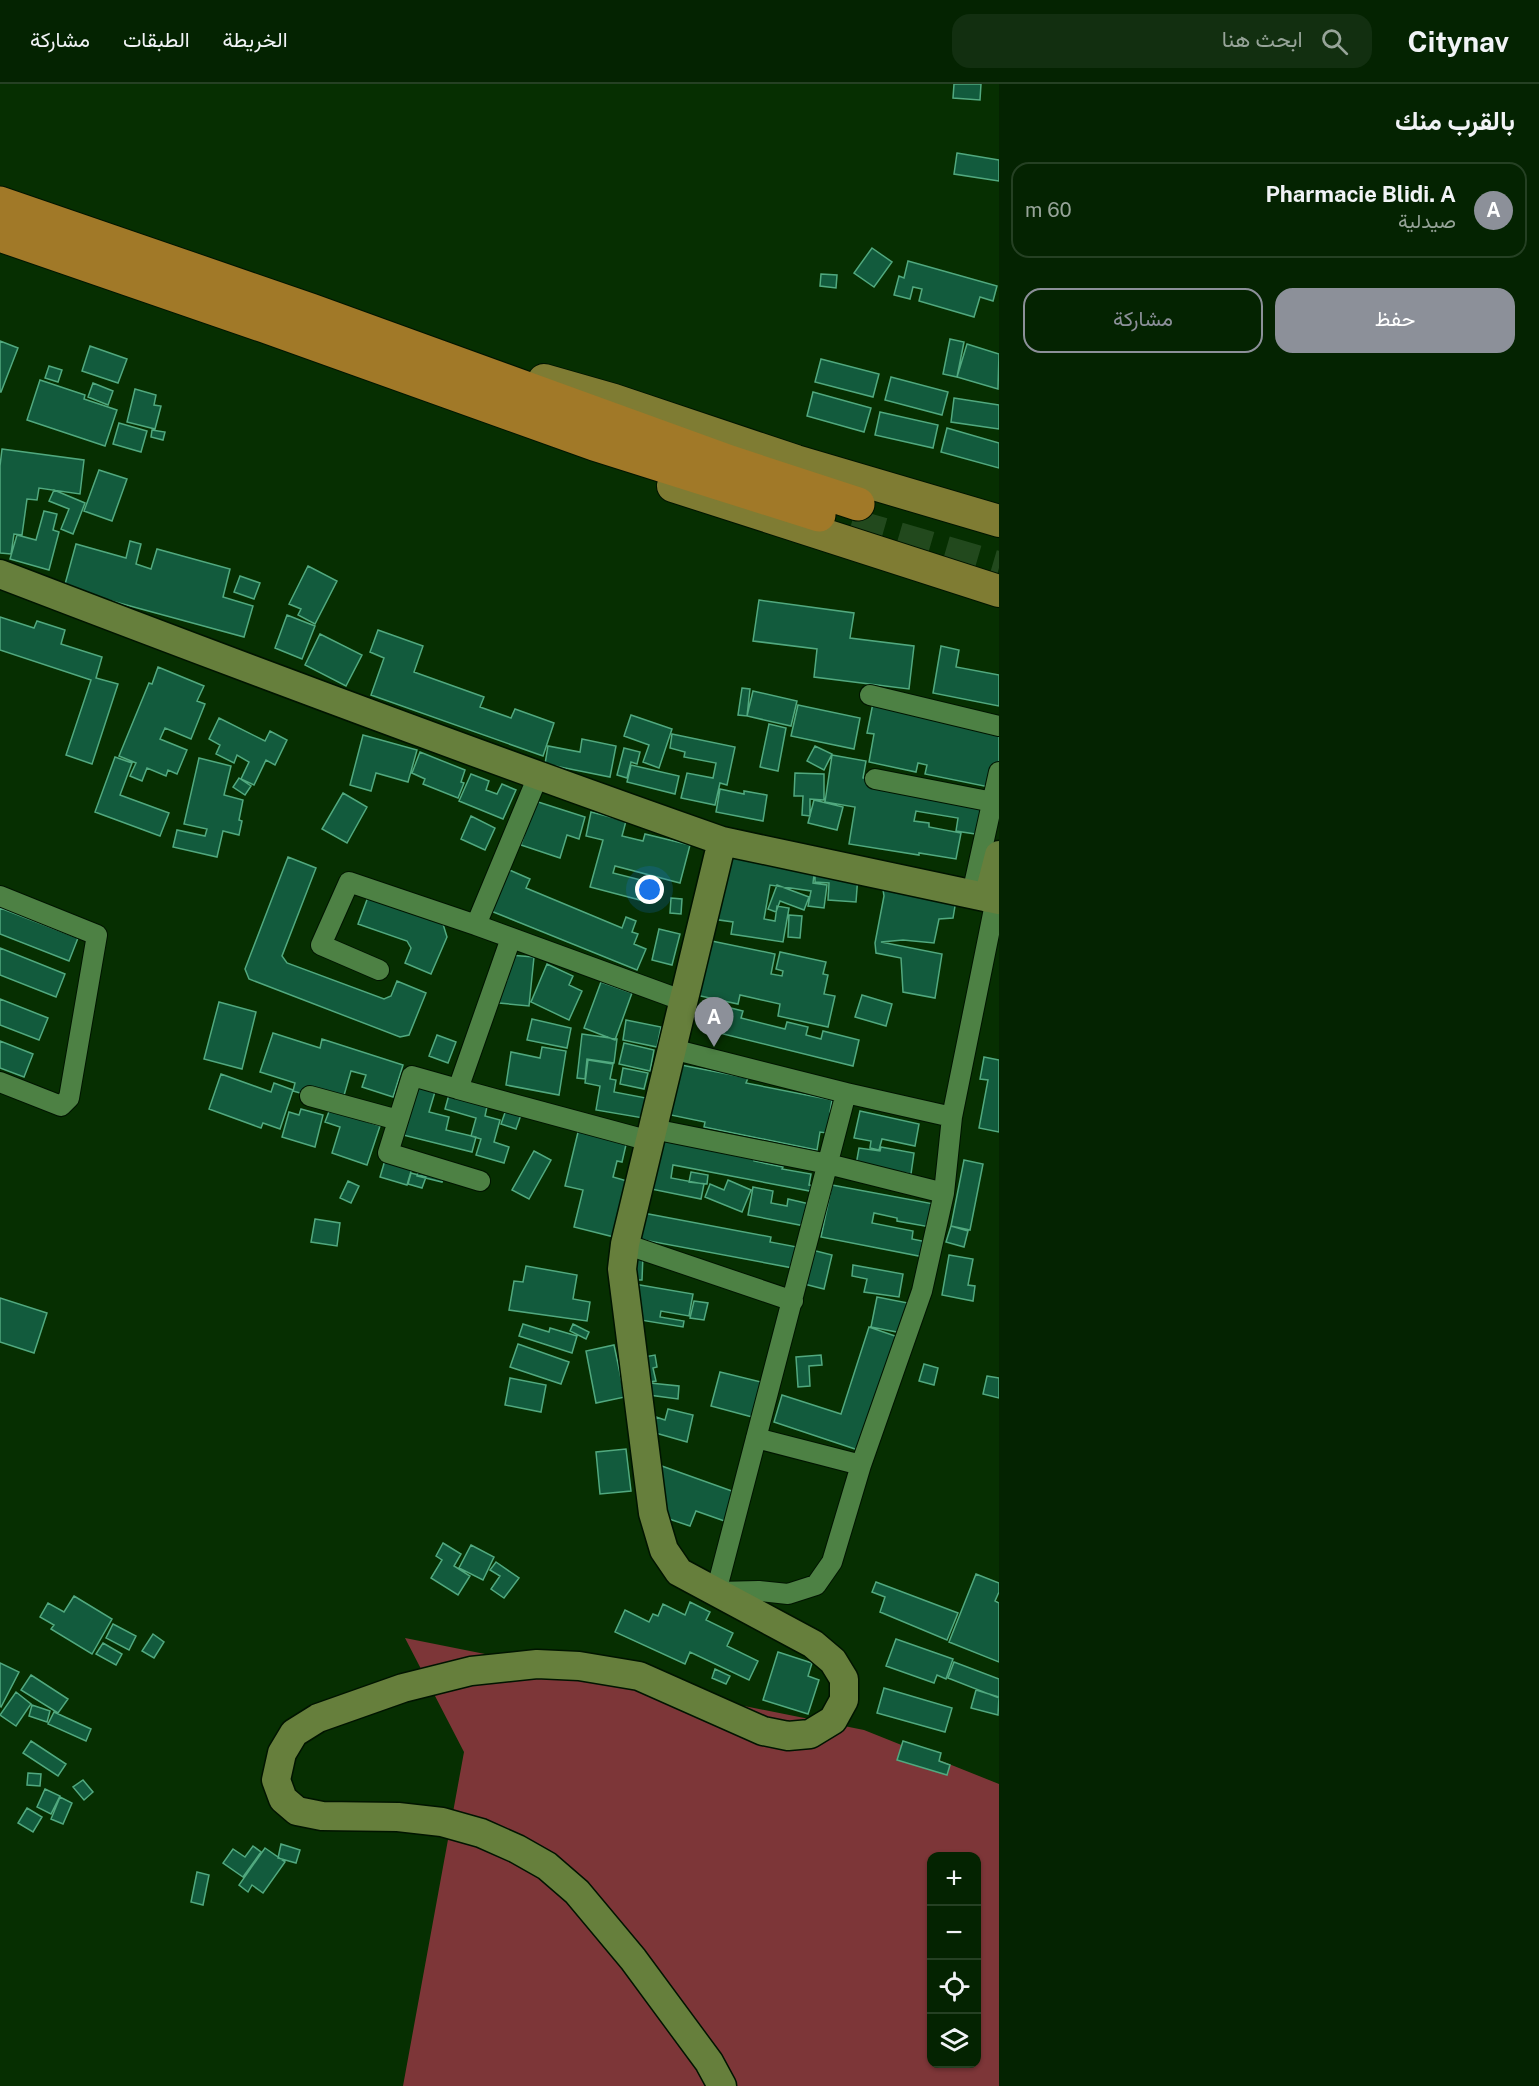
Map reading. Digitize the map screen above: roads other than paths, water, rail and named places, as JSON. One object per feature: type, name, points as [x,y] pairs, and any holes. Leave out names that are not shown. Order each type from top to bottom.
[{"type":"highway","points":[[0,203],[311,310],[730,462],[854,514],[594,444],[0,235]]},
{"type":"main road","points":[[311,310],[614,400],[796,461],[999,520]]},
{"type":"main road","points":[[264,326],[499,428],[999,591]]},
{"type":"main road","points":[[0,573],[271,678],[722,841],[989,898],[999,855]]},
{"type":"main road","points":[[722,841],[621,1269],[653,1513],[664,1550],[679,1572],[813,1644],[832,1660],[844,1679],[844,1700],[833,1720],[810,1734],[788,1736],[763,1731],[639,1676],[589,1667],[537,1664],[471,1671],[403,1688],[318,1718],[294,1733],[282,1753],[276,1780],[283,1799],[297,1811],[322,1816],[398,1817],[442,1822],[481,1833],[547,1866],[577,1892],[633,1959],[709,2062],[722,2086]]},
{"type":"street","points":[[870,695],[999,726]]},
{"type":"street","points":[[846,1093],[716,1592],[759,1591],[788,1594],[816,1585],[832,1562],[861,1465],[922,1290],[944,1193],[952,1117],[989,898],[993,802],[999,772]]},
{"type":"street","points":[[476,925],[538,776]]},
{"type":"street","points":[[875,779],[993,802]]},
{"type":"street","points":[[379,970],[321,945],[349,882],[476,925],[684,1001]]},
{"type":"street","points":[[0,896],[97,935],[69,1098],[61,1106],[0,1082]]},
{"type":"street","points":[[458,1089],[511,938]]},
{"type":"street","points":[[672,1049],[952,1117]]},
{"type":"street","points":[[480,1181],[388,1153],[412,1076],[652,1135],[828,1164],[944,1193]]},
{"type":"street","points":[[310,1096],[398,1120]]},
{"type":"street","points":[[626,1244],[793,1301]]},
{"type":"street","points":[[756,1438],[861,1465]]},
{"type":"tunnel","points":[[851,525],[999,568]]},
{"type":"place","name":"Pharmacie Blidi. A","points":[[714,1047]]}]
